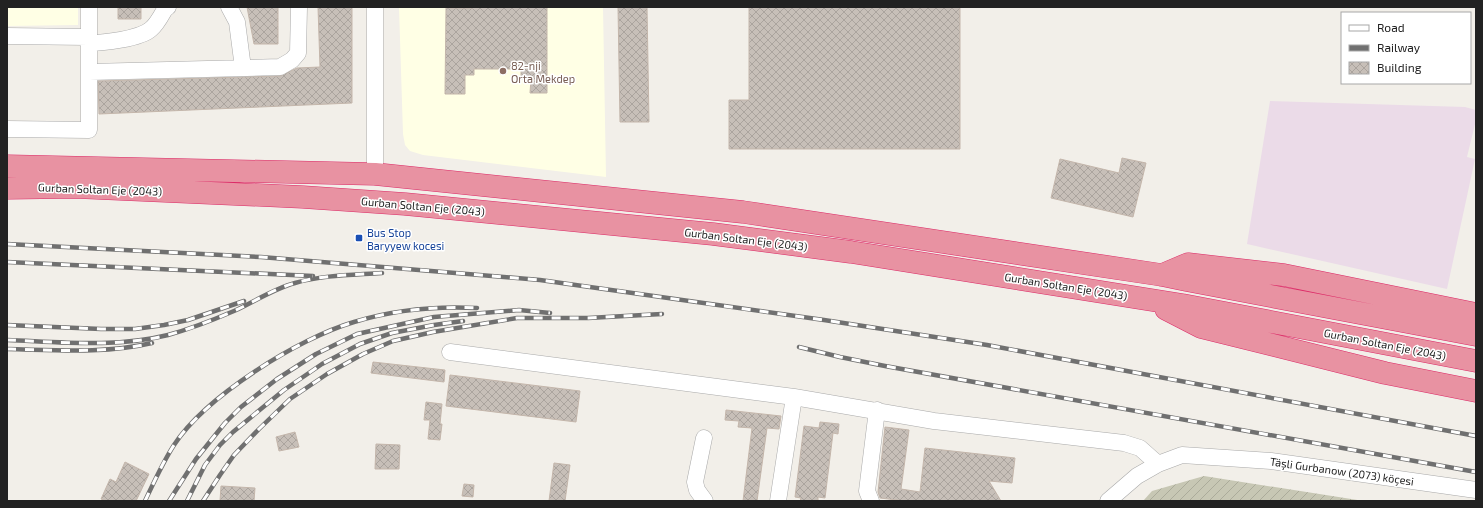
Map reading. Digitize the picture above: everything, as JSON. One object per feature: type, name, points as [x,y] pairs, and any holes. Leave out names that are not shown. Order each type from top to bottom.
[{"type":"highway","name":"Gurban Soltan Eje (2043)","points":[[7,166],[375,174],[743,212],[1162,275],[1476,335]]},
{"type":"highway","name":"Gurban Soltan Eje (2043)","points":[[7,188],[75,187],[303,197],[405,204],[697,232],[851,252],[1182,305],[1476,361]]},
{"type":"highway","points":[[1162,275],[1188,264],[1284,275],[1476,314]]},
{"type":"highway","points":[[1149,300],[1201,327],[1385,374],[1476,391]]},
{"type":"street","points":[[7,129],[89,130],[89,7]]},
{"type":"street","points":[[7,36],[88,40],[108,43],[133,38],[144,34],[150,30],[168,7]]},
{"type":"street","points":[[229,7],[237,22],[243,68]]},
{"type":"street","points":[[88,72],[280,67],[294,58],[298,53],[299,7]]},
{"type":"street","points":[[375,7],[375,174]]},
{"type":"street","points":[[450,352],[794,397],[934,420],[1124,443],[1140,448],[1158,464]]},
{"type":"street","points":[[778,501],[794,397]]},
{"type":"street","points":[[871,501],[867,491],[877,410]]},
{"type":"street","points":[[704,438],[695,482],[697,490],[705,501]]},
{"type":"street","name":"Täşli Gurbanow (2073) köçesi","points":[[1108,501],[1136,476],[1158,464],[1182,456],[1208,456],[1271,461],[1476,490]]},
{"type":"shaded area","points":[[7,7],[78,7],[78,25],[7,26]]},
{"type":"shaded area","name":"82-nji Orta Mekdep","points":[[399,7],[603,7],[606,177],[423,155],[410,151],[405,145],[403,134]]},
{"type":"shaded area","points":[[1270,101],[1465,107],[1476,110],[1476,120],[1467,157],[1475,159],[1447,289],[1247,244]]},
{"type":"shaded area","points":[[1204,476],[1364,501],[1143,501],[1152,491]]},
{"type":"building","points":[[118,7],[141,7],[141,19],[118,19]]},
{"type":"building","points":[[247,7],[278,7],[278,44],[254,44]]},
{"type":"building","points":[[318,7],[352,7],[352,103],[99,114],[98,81],[280,76],[297,68],[320,67]]},
{"type":"building","points":[[547,7],[547,93],[530,93],[531,79],[521,79],[521,69],[474,69],[474,75],[465,75],[465,94],[445,94],[446,8]]},
{"type":"building","points":[[618,7],[647,7],[649,122],[620,122]]},
{"type":"building","points":[[749,7],[960,7],[960,149],[729,149],[729,100],[749,100]]},
{"type":"building","points":[[1122,158],[1146,163],[1133,217],[1051,198],[1060,159],[1119,173]]},
{"type":"building","points":[[373,362],[445,370],[444,382],[371,373]]},
{"type":"building","points":[[450,375],[580,391],[576,422],[446,406]]},
{"type":"building","points":[[426,402],[442,404],[440,440],[428,439],[430,420],[424,420]]},
{"type":"building","points":[[726,410],[781,416],[779,429],[767,428],[757,501],[743,501],[752,428],[738,427],[739,421],[725,420]]},
{"type":"building","points":[[820,422],[839,424],[838,434],[833,433],[825,498],[818,497],[818,501],[800,501],[801,498],[795,497],[804,426],[819,428]]},
{"type":"building","points":[[885,427],[909,430],[901,489],[920,492],[925,448],[1015,458],[1012,483],[989,481],[1001,501],[905,501],[880,498],[878,492]]},
{"type":"building","points":[[295,432],[299,447],[279,451],[276,437]]},
{"type":"building","points":[[376,444],[400,445],[399,469],[375,469]]},
{"type":"building","points":[[125,462],[149,474],[136,501],[106,501],[101,499],[110,479],[116,482]]},
{"type":"building","points":[[554,463],[570,465],[565,501],[549,501]]},
{"type":"building","points":[[464,484],[474,485],[473,497],[462,496]]},
{"type":"building","points":[[221,486],[255,488],[254,501],[220,501]]},
{"type":"railway","points":[[7,244],[261,257],[540,280],[824,320],[987,345],[1476,436]]},
{"type":"railway","points":[[7,262],[313,276]]},
{"type":"railway","points":[[7,340],[108,343],[148,339],[176,333],[210,321],[279,289],[305,280],[382,273]]},
{"type":"railway","points":[[7,325],[135,329],[188,320],[244,301]]},
{"type":"railway","points":[[145,501],[174,445],[189,426],[208,407],[231,389],[255,371],[281,355],[332,330],[384,314],[430,308],[477,308]]},
{"type":"railway","points":[[169,501],[196,459],[225,423],[241,407],[277,379],[316,354],[357,334],[434,317],[519,310],[550,313]]},
{"type":"railway","points":[[203,501],[234,455],[290,399],[327,374],[363,354],[393,341],[433,332],[517,318],[588,318],[662,314]]},
{"type":"railway","points":[[187,501],[205,465],[220,445],[233,432],[284,390],[322,364],[360,344],[392,333],[463,321]]},
{"type":"railway","points":[[7,349],[98,350],[116,349],[152,343]]},
{"type":"railway","points":[[799,347],[885,366],[1476,472]]},
{"type":"place","name":"82-nji Orta Mekdep","points":[[503,71]]},
{"type":"place","name":"Bus Stop Baryyew kocesi","points":[[359,238]]}]
